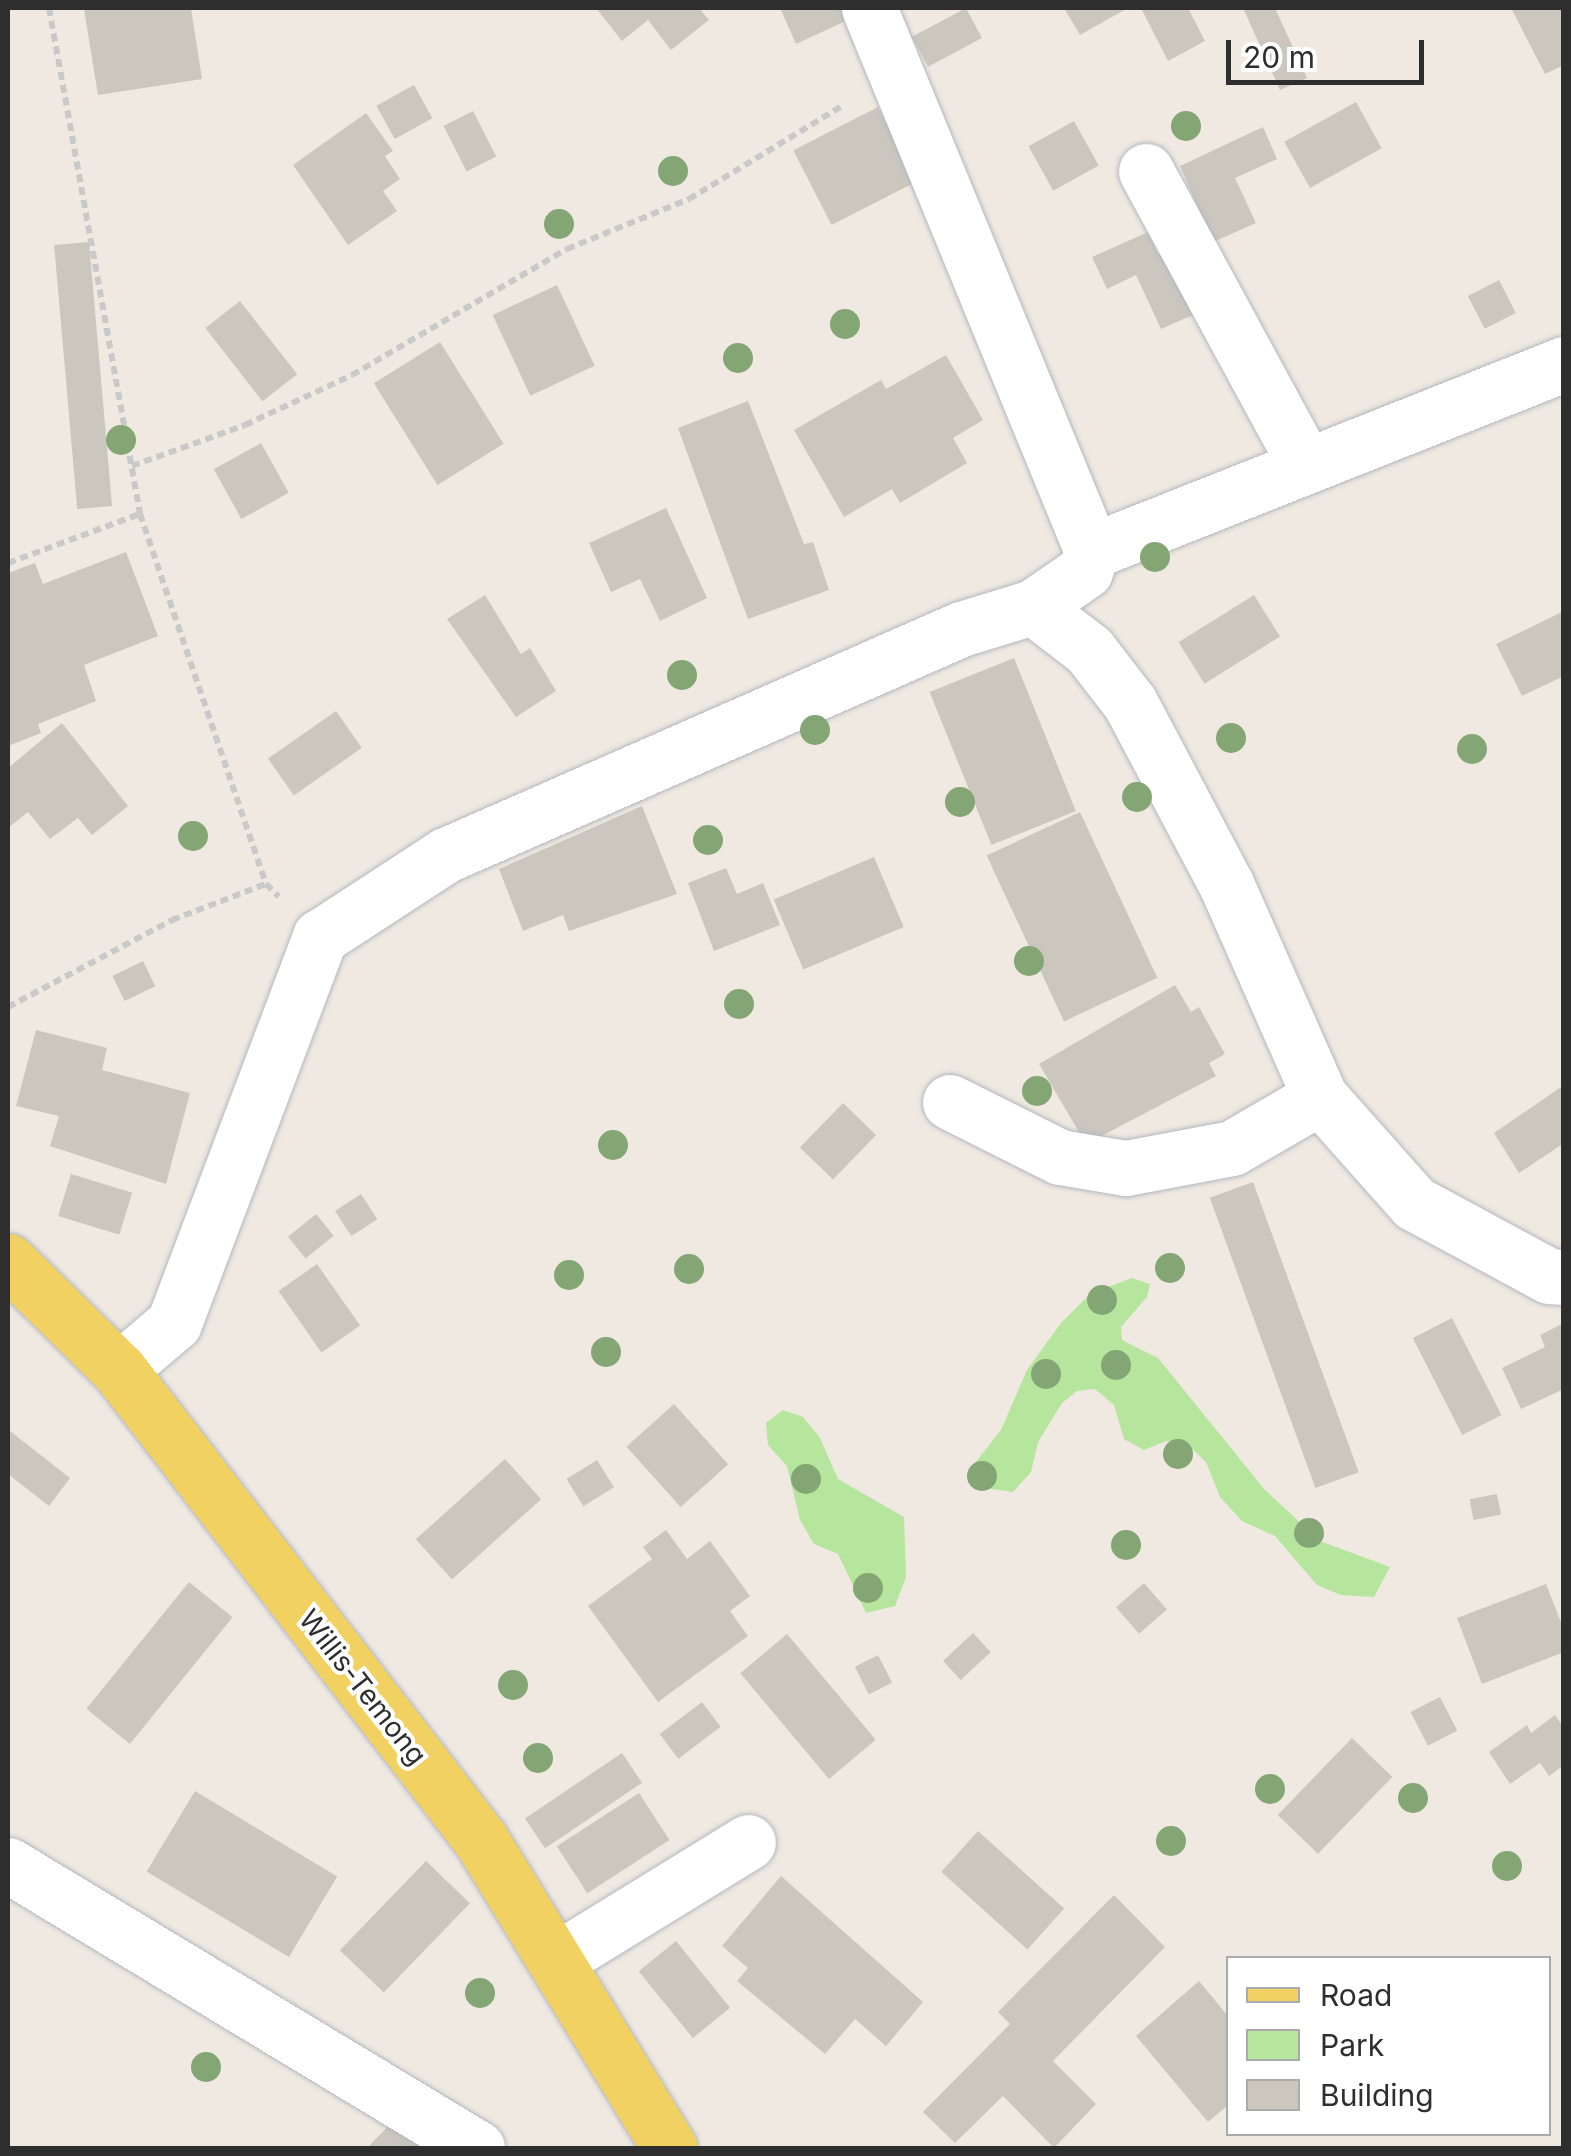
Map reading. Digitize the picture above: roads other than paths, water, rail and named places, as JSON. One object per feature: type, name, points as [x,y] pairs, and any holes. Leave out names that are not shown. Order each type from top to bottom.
[{"type":"main road","name":"Willis-Temong","points":[[8,1261],[119,1370],[481,1840],[558,1959],[670,2148]]},
{"type":"street","points":[[119,1370],[174,1323],[320,937],[446,855],[962,629],[1033,607],[1085,572],[1092,551],[869,8]]},
{"type":"street","points":[[1146,171],[1304,462]]},
{"type":"street","points":[[1092,551],[1304,462],[1564,364]]},
{"type":"street","points":[[1033,607],[1089,650],[1130,703],[1226,884],[1320,1097],[1414,1203],[1549,1276],[1564,1277]]},
{"type":"street","points":[[950,1102],[1060,1157],[1126,1168],[1232,1148],[1320,1097]]},
{"type":"street","points":[[558,1959],[748,1842]]},
{"type":"street","points":[[8,1865],[477,2148]]}]
